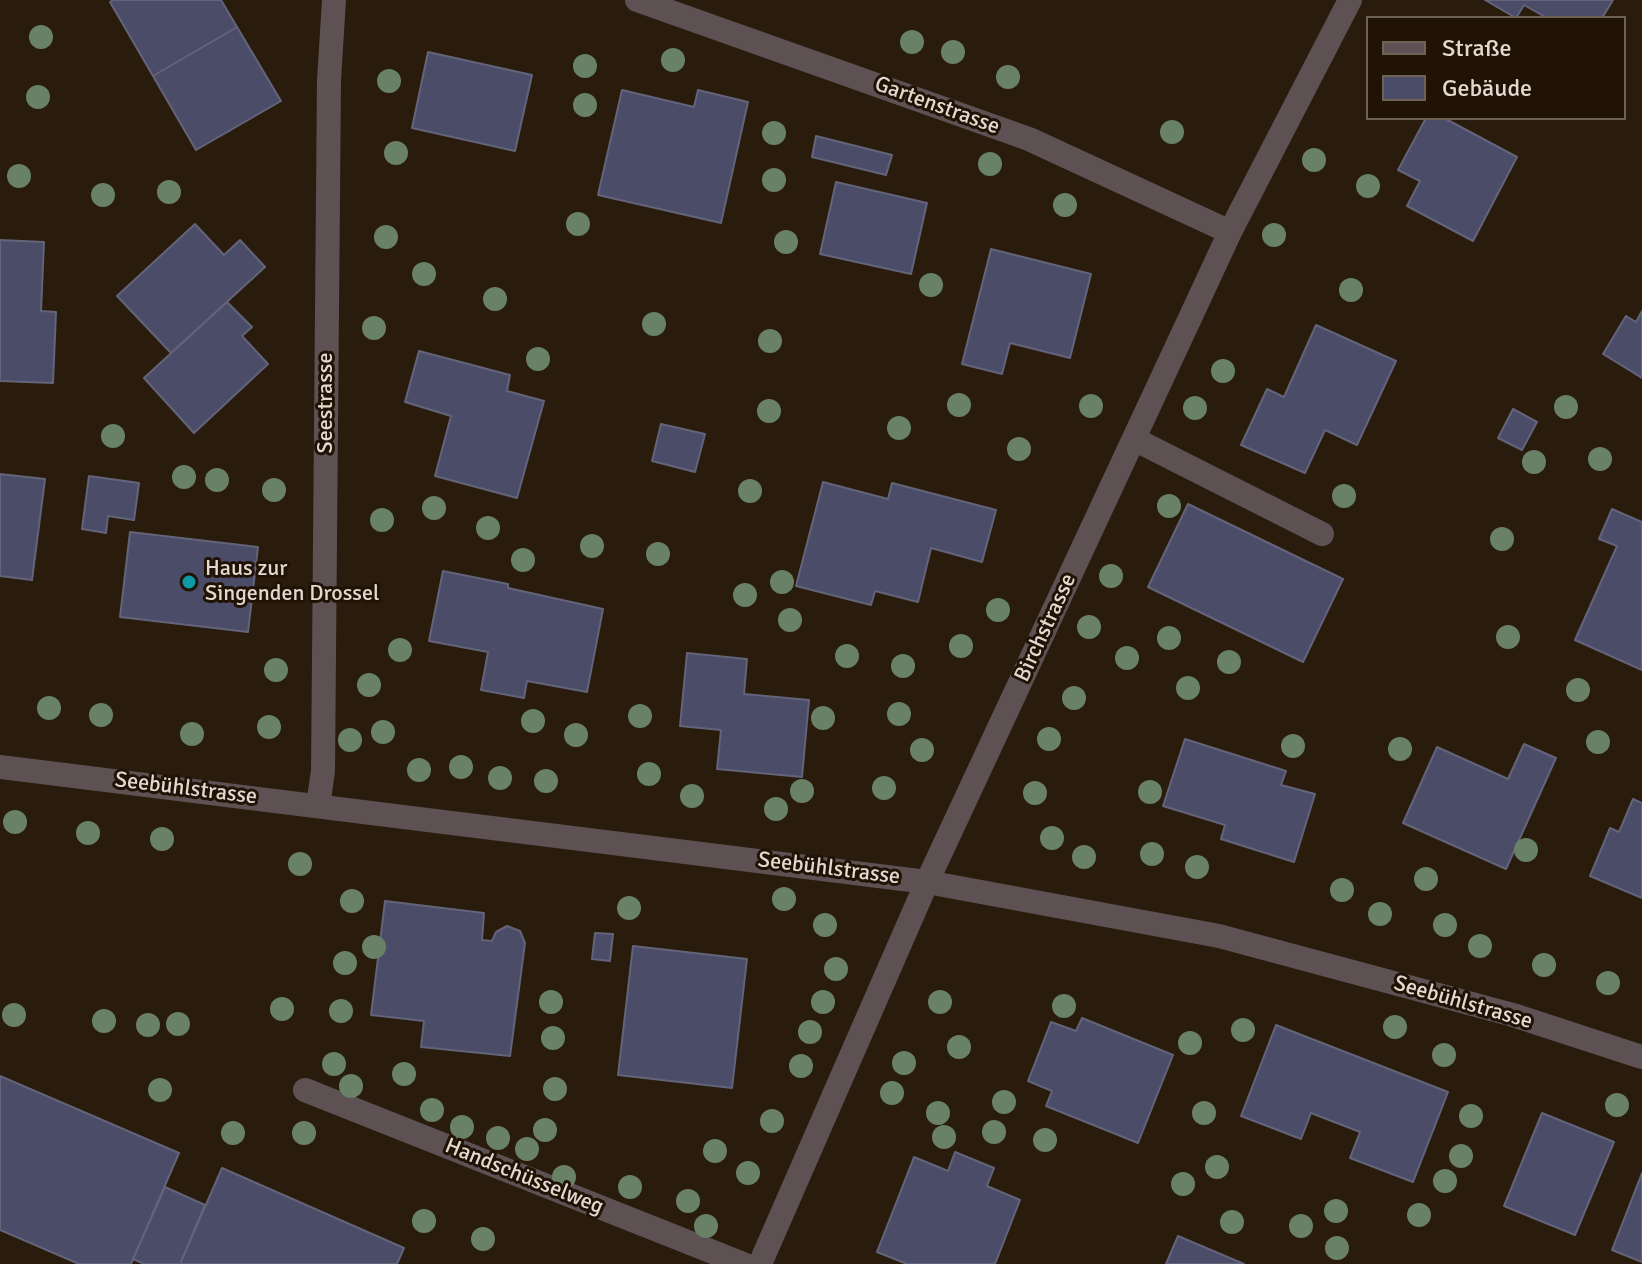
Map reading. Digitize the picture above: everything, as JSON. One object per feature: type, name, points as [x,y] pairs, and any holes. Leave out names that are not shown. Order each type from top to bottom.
[{"type":"street","name":"Seestrasse","points":[[318,806],[323,771],[329,80],[334,0]]},
{"type":"street","name":"Gartenstrasse","points":[[637,0],[1029,139],[1230,232]]},
{"type":"street","name":"Birchstrasse","points":[[760,1264],[927,882],[1230,232],[1350,0]]},
{"type":"street","points":[[1134,439],[1322,534]]},
{"type":"street","name":"Seebühlstrasse","points":[[0,767],[927,882],[1219,936],[1513,1015],[1642,1057]]},
{"type":"street","name":"Handschüsselweg","points":[[305,1090],[743,1264]]},
{"type":"building","points":[[221,0],[237,27],[153,76],[110,2]]},
{"type":"building","points":[[1485,0],[1613,0],[1603,16],[1543,16],[1524,5],[1517,16]]},
{"type":"building","points":[[237,27],[281,101],[196,150],[153,76]]},
{"type":"building","points":[[428,52],[532,75],[515,151],[412,128]]},
{"type":"building","points":[[622,90],[694,107],[698,90],[748,102],[721,223],[598,195]]},
{"type":"building","points":[[1425,120],[1448,120],[1517,157],[1473,241],[1407,206],[1420,181],[1398,170]]},
{"type":"building","points":[[816,136],[892,155],[886,175],[812,157]]},
{"type":"building","points":[[836,182],[927,203],[911,274],[820,254]]},
{"type":"building","points":[[195,224],[224,255],[240,240],[265,267],[171,353],[117,296]]},
{"type":"building","points":[[0,240],[44,242],[41,311],[56,312],[53,383],[0,381]]},
{"type":"building","points":[[991,249],[1091,274],[1070,358],[1010,343],[1002,374],[962,364]]},
{"type":"building","points":[[227,302],[252,327],[242,336],[268,364],[194,433],[144,378]]},
{"type":"building","points":[[1642,311],[1642,378],[1603,354],[1626,316],[1636,322]]},
{"type":"building","points":[[1316,325],[1396,361],[1357,445],[1325,430],[1305,473],[1241,445],[1267,389],[1284,397]]},
{"type":"building","points":[[419,351],[510,375],[507,391],[544,401],[517,498],[435,476],[451,416],[405,402]]},
{"type":"building","points":[[1513,409],[1537,422],[1522,450],[1498,438]]},
{"type":"building","points":[[661,424],[705,434],[695,472],[652,461]]},
{"type":"building","points":[[0,474],[45,479],[32,580],[0,576]]},
{"type":"building","points":[[89,476],[139,483],[134,520],[108,516],[106,533],[82,529]]},
{"type":"building","points":[[823,482],[888,499],[892,483],[996,510],[982,562],[931,548],[918,602],[875,591],[871,605],[796,586]]},
{"type":"building","points":[[1188,504],[1343,579],[1303,662],[1148,587]]},
{"type":"building","points":[[1612,509],[1642,522],[1642,670],[1575,640],[1617,546],[1599,539]]},
{"type":"building","name":"Haus zur Singenden Drossel","points":[[130,532],[258,547],[248,632],[120,617]]},
{"type":"building","points":[[443,571],[603,609],[587,692],[527,681],[524,698],[481,690],[488,652],[429,641]]},
{"type":"building","points":[[687,653],[747,659],[744,694],[809,700],[802,777],[717,769],[721,730],[680,726]]},
{"type":"building","points":[[1185,739],[1286,771],[1281,785],[1315,794],[1294,862],[1221,839],[1225,825],[1163,806]]},
{"type":"building","points":[[1524,744],[1556,758],[1506,869],[1403,823],[1437,747],[1508,779]]},
{"type":"building","points":[[1633,799],[1642,803],[1642,898],[1590,876],[1610,828],[1619,832]]},
{"type":"building","points":[[385,901],[484,913],[482,940],[492,941],[496,932],[507,926],[520,931],[525,943],[510,1056],[421,1047],[424,1021],[371,1015]]},
{"type":"building","points":[[595,933],[613,934],[610,961],[592,959]]},
{"type":"building","points":[[633,946],[747,959],[732,1088],[618,1075]]},
{"type":"building","points":[[1082,1018],[1173,1055],[1138,1143],[1046,1106],[1052,1091],[1028,1081],[1051,1022],[1076,1031]]},
{"type":"building","points":[[1276,1025],[1448,1092],[1413,1182],[1350,1158],[1360,1132],[1311,1113],[1301,1139],[1241,1116]]},
{"type":"building","points":[[0,1076],[179,1153],[131,1264],[79,1264],[0,1230]]},
{"type":"building","points":[[1542,1113],[1614,1142],[1575,1235],[1504,1206]]},
{"type":"building","points":[[955,1152],[994,1168],[987,1186],[1020,1200],[995,1264],[907,1264],[877,1252],[914,1157],[948,1171]]},
{"type":"building","points":[[222,1168],[404,1248],[397,1264],[180,1264]]},
{"type":"building","points":[[1642,1173],[1642,1262],[1612,1250]]},
{"type":"building","points":[[165,1187],[205,1205],[180,1264],[144,1264],[133,1259]]},
{"type":"building","points":[[1178,1236],[1244,1264],[1166,1264]]},
{"type":"place","name":"Haus zur Singenden Drossel","points":[[189,582]]}]
